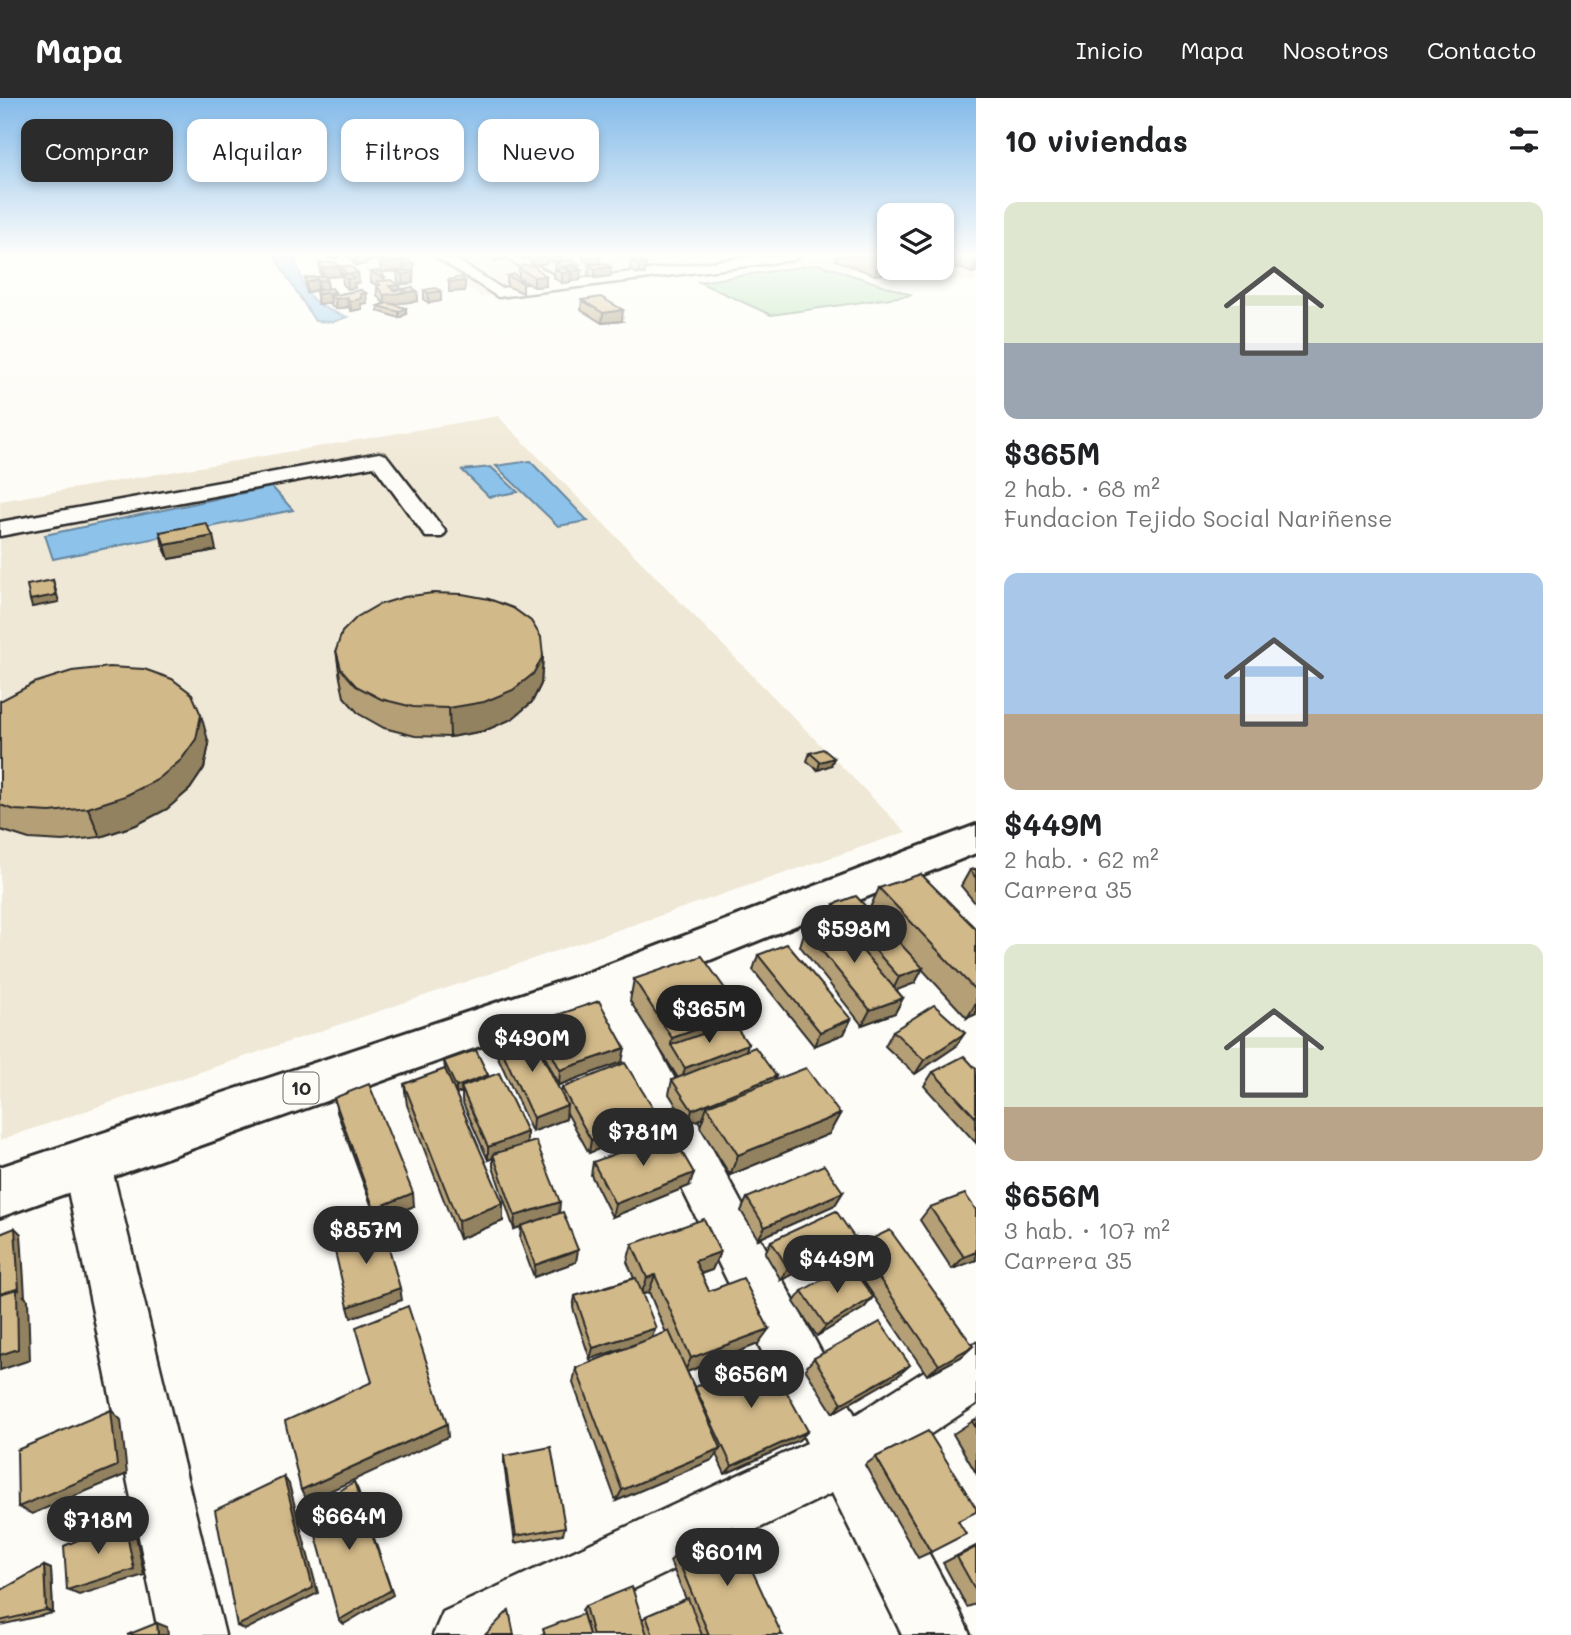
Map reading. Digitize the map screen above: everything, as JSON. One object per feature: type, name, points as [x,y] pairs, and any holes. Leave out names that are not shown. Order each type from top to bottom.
[{"type":"main road","name":"10","points":[[0,1192],[603,985],[976,838]]},
{"type":"street","points":[[0,529],[379,459],[434,532]]},
{"type":"street","points":[[603,985],[937,1635]]},
{"type":"street","points":[[86,1161],[192,1635]]},
{"type":"street","points":[[466,1635],[845,1456],[976,1371]]},
{"type":"shaded area","points":[[498,416],[906,832],[0,1140],[0,501]]},
{"type":"water","points":[[530,461],[588,521],[558,526],[496,466]]},
{"type":"water","points":[[491,467],[518,492],[489,497],[462,470]]},
{"type":"water","points":[[272,487],[293,510],[53,559],[45,535]]},
{"type":"building","points":[[206,523],[213,536],[165,545],[160,532]]},
{"type":"building","points":[[53,580],[56,595],[30,600],[27,585]]},
{"type":"building","points":[[433,593],[489,599],[513,608],[531,621],[541,637],[543,656],[533,674],[513,690],[484,702],[449,708],[413,707],[381,699],[356,686],[341,669],[336,650],[342,632],[357,617],[378,605],[404,597]]},
{"type":"building","points":[[109,667],[144,669],[172,679],[192,694],[201,715],[196,739],[181,760],[157,780],[125,796],[88,808],[50,812],[15,810],[0,805],[0,701],[34,683],[72,671]]},
{"type":"building","points":[[823,749],[834,758],[820,762],[810,753]]},
{"type":"building","points":[[921,874],[976,929],[976,991],[879,888]]},
{"type":"building","points":[[856,896],[923,968],[899,977],[834,904]]},
{"type":"building","points":[[836,920],[903,998],[870,1010],[805,930]]},
{"type":"building","points":[[787,944],[851,1019],[820,1032],[758,955]]},
{"type":"building","points":[[702,956],[742,1013],[672,1038],[634,979]]},
{"type":"building","points":[[599,1001],[625,1048],[560,1070],[536,1022]]},
{"type":"building","points":[[934,1005],[965,1033],[924,1060],[893,1031]]},
{"type":"building","points":[[733,1023],[748,1044],[685,1068],[671,1045]]},
{"type":"building","points":[[529,1029],[567,1105],[533,1118],[497,1040]]},
{"type":"building","points":[[755,1047],[776,1076],[692,1110],[672,1080]]},
{"type":"building","points":[[476,1050],[488,1075],[456,1087],[444,1061]]},
{"type":"building","points":[[964,1056],[976,1069],[976,1118],[933,1072]]},
{"type":"building","points":[[625,1063],[656,1113],[591,1140],[562,1088]]},
{"type":"building","points":[[806,1068],[840,1114],[738,1155],[707,1106]]},
{"type":"building","points":[[445,1069],[503,1203],[458,1221],[404,1084]]},
{"type":"building","points":[[499,1073],[527,1132],[488,1147],[461,1087]]},
{"type":"building","points":[[369,1084],[413,1193],[374,1209],[334,1098]]},
{"type":"building","points":[[671,1133],[694,1173],[615,1204],[593,1162]]},
{"type":"building","points":[[536,1141],[560,1202],[515,1216],[493,1154]]},
{"type":"building","points":[[824,1165],[843,1192],[765,1227],[747,1198]]},
{"type":"building","points":[[965,1194],[976,1210],[976,1252],[964,1257],[930,1207]]},
{"type":"building","points":[[836,1211],[854,1237],[788,1268],[771,1241]]},
{"type":"building","points":[[563,1212],[578,1250],[535,1265],[521,1226]]},
{"type":"building","points":[[704,1219],[720,1252],[695,1261],[709,1291],[743,1278],[769,1329],[691,1358],[655,1275],[647,1278],[632,1244]]},
{"type":"building","points":[[383,1226],[400,1288],[348,1307],[333,1243]]},
{"type":"building","points":[[15,1228],[19,1290],[0,1294],[0,1234]]},
{"type":"building","points":[[890,1230],[973,1346],[939,1365],[857,1246]]},
{"type":"building","points":[[849,1264],[873,1297],[826,1326],[802,1291]]},
{"type":"building","points":[[636,1278],[656,1328],[593,1348],[575,1296]]},
{"type":"building","points":[[17,1289],[18,1349],[0,1355],[0,1294]]},
{"type":"building","points":[[408,1306],[447,1424],[301,1490],[285,1421],[372,1382],[356,1327]]},
{"type":"building","points":[[880,1322],[910,1365],[842,1403],[814,1358]]},
{"type":"building","points":[[669,1331],[721,1448],[622,1490],[576,1368]]},
{"type":"building","points":[[767,1356],[808,1431],[732,1466],[695,1387]]},
{"type":"building","points":[[111,1410],[117,1466],[18,1507],[17,1450]]},
{"type":"building","points":[[928,1431],[976,1508],[976,1512],[958,1521],[966,1534],[931,1552],[876,1457]]},
{"type":"building","points":[[551,1447],[565,1527],[516,1536],[504,1456]]},
{"type":"building","points":[[284,1477],[313,1588],[237,1626],[215,1510]]},
{"type":"building","points":[[354,1482],[391,1590],[339,1620],[309,1510]]},
{"type":"building","points":[[124,1520],[134,1569],[67,1590],[64,1546]]},
{"type":"building","points":[[732,1527],[782,1635],[709,1635],[676,1555]]},
{"type":"building","points":[[976,1547],[976,1591],[957,1557]]},
{"type":"building","points":[[44,1566],[46,1610],[0,1621],[0,1591]]},
{"type":"building","points":[[632,1587],[647,1635],[593,1635],[585,1606]]},
{"type":"building","points":[[688,1598],[702,1635],[653,1635],[646,1616]]},
{"type":"building","points":[[509,1610],[514,1635],[485,1635]]},
{"type":"building","points":[[583,1614],[589,1635],[545,1635],[543,1629]]},
{"type":"building","points":[[157,1623],[158,1635],[127,1635]]}]
